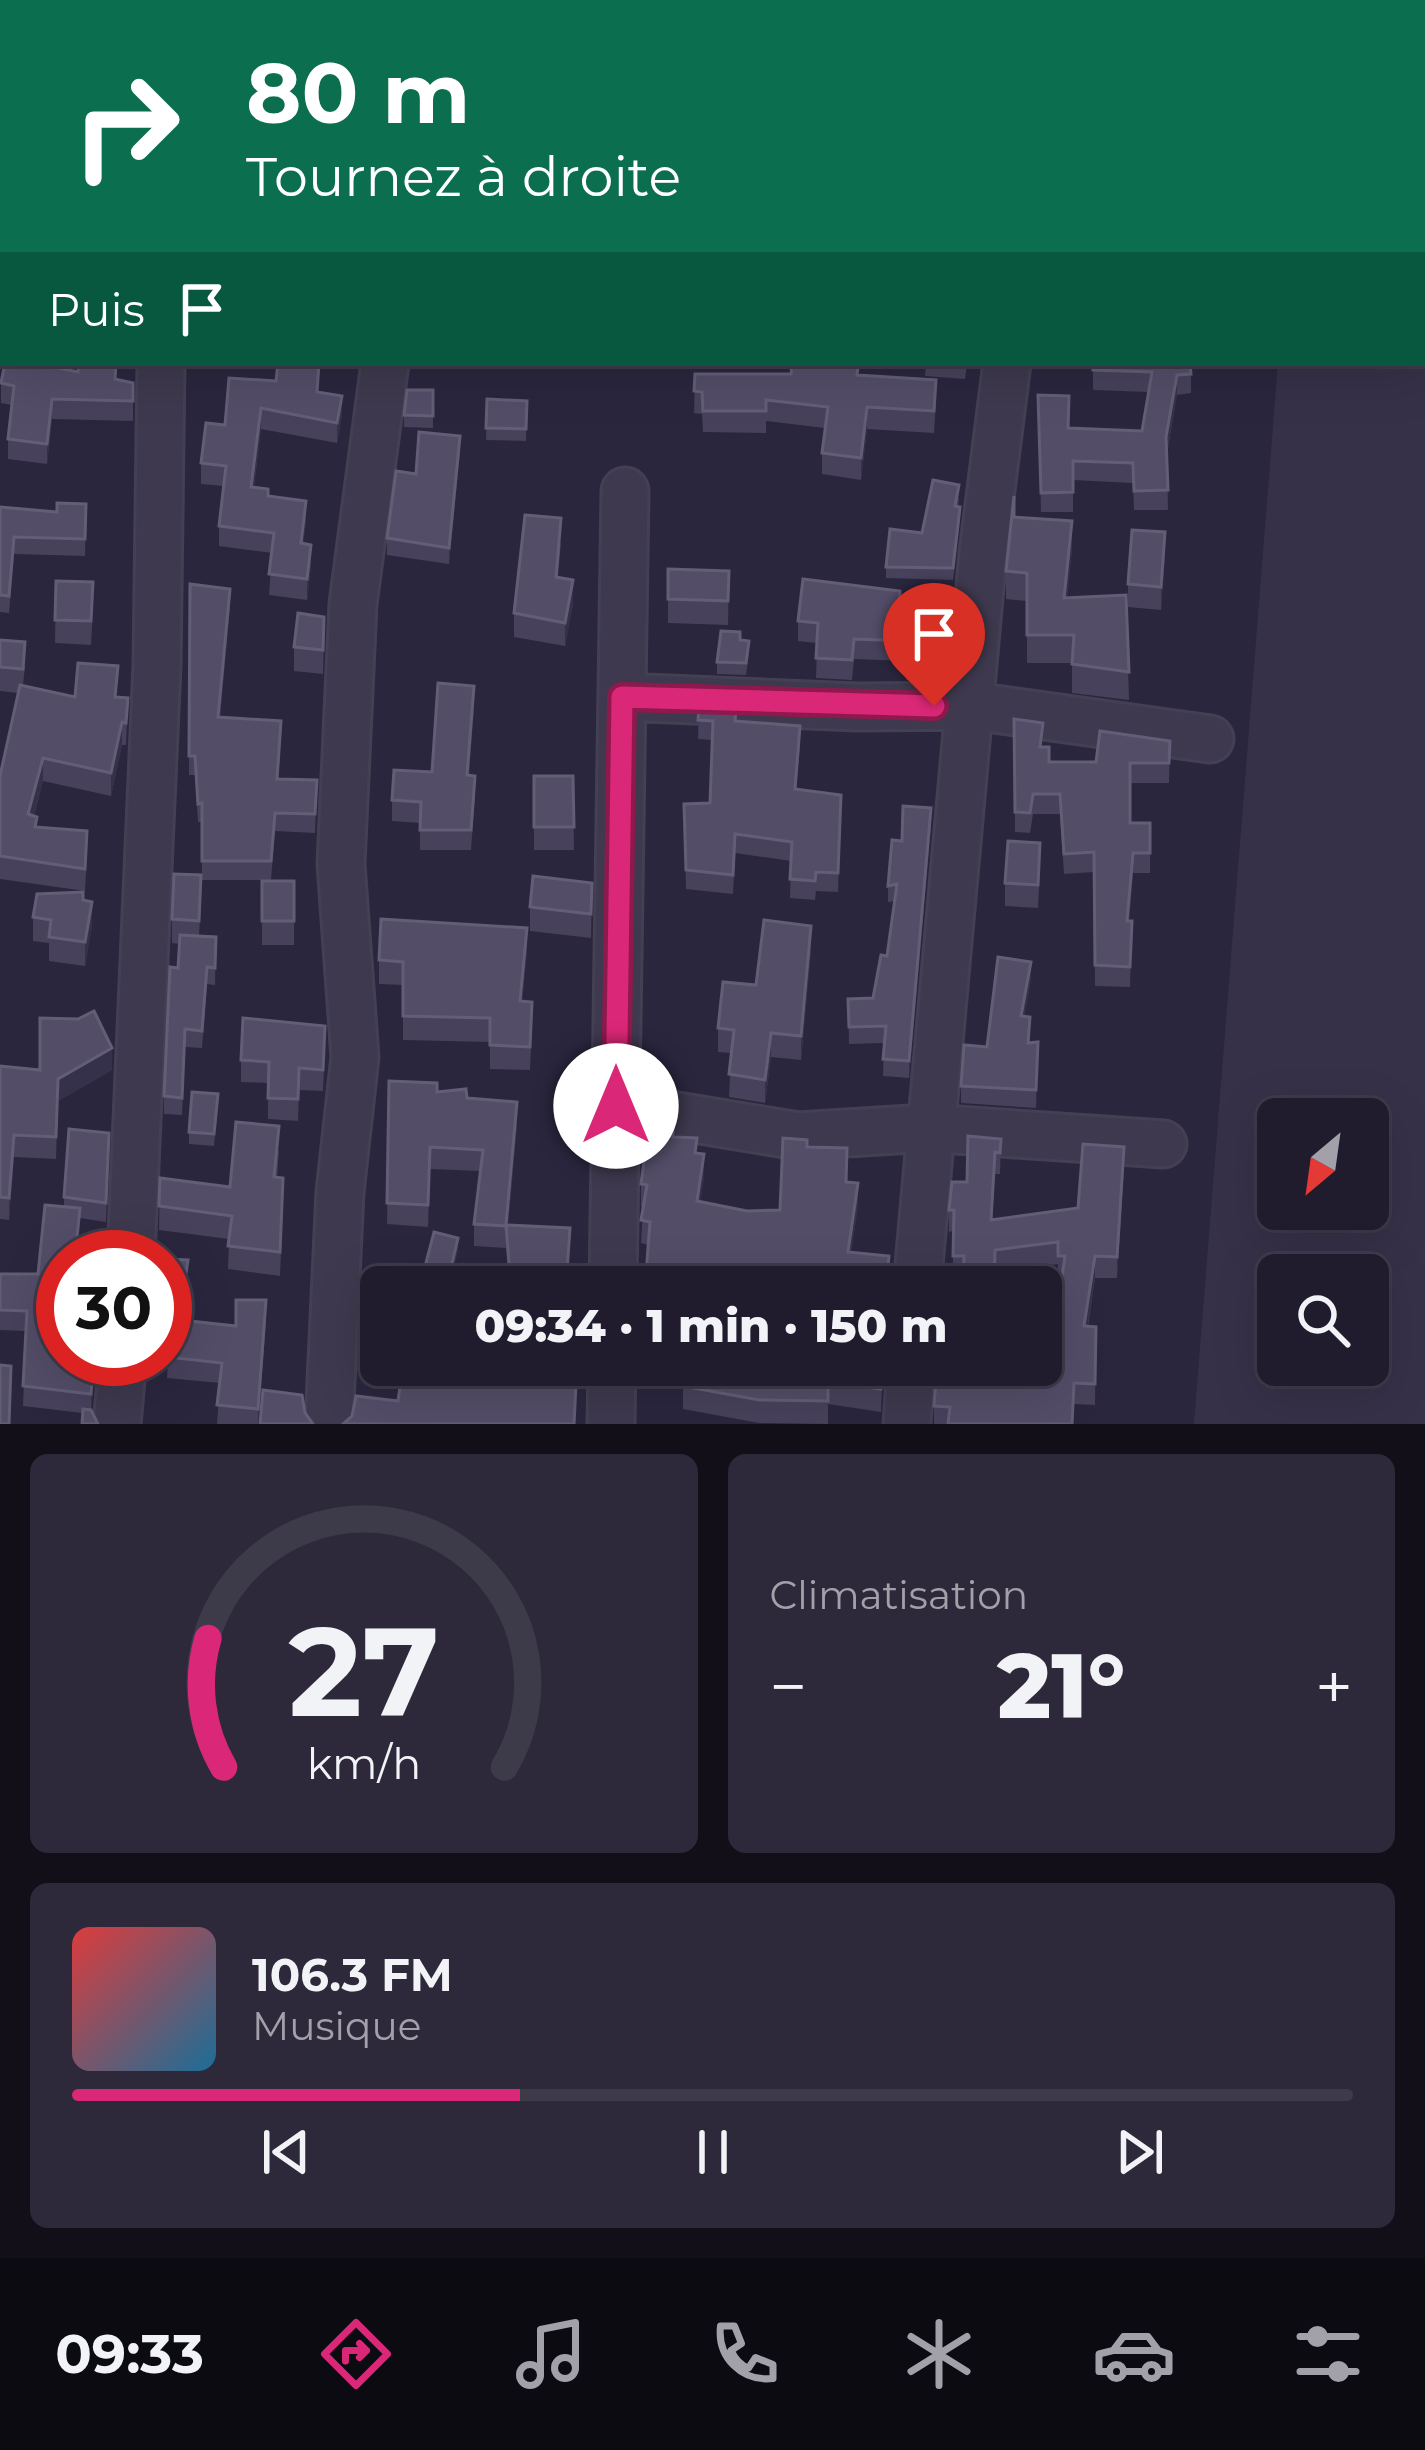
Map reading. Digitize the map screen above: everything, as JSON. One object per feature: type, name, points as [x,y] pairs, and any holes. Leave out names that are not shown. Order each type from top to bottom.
[{"type":"street","points":[[131,1230],[157,665],[161,366]]},
{"type":"street","points":[[329,1424],[340,1192],[355,1057],[340,864],[353,604],[385,366]]},
{"type":"street","points":[[918,1266],[928,1128],[973,706],[983,553],[1007,366]]},
{"type":"street","points":[[613,1266],[626,491]]},
{"type":"street","points":[[622,697],[857,707],[973,706],[1210,739]]},
{"type":"street","points":[[616,1106],[797,1136],[928,1128],[1163,1144]]},
{"type":"street","points":[[117,1424],[121,1386]]},
{"type":"street","points":[[610,1424],[611,1386]]},
{"type":"street","points":[[908,1424],[910,1386]]},
{"type":"shaded area","points":[[1278,366],[1425,366],[1425,1424],[1194,1424]]},
{"type":"building","points":[[4,366],[49,366],[78,372],[79,366],[116,366],[115,379],[133,383],[133,401],[52,399],[47,444],[8,439],[14,386],[1,383]]},
{"type":"building","points":[[278,366],[319,366],[317,392],[342,396],[337,423],[261,408],[251,487],[268,489],[268,496],[306,501],[301,543],[311,545],[307,579],[269,574],[274,533],[219,526],[226,466],[201,463],[206,423],[225,425],[229,378],[276,381]]},
{"type":"building","points":[[792,366],[848,366],[858,367],[857,375],[936,380],[934,411],[867,407],[861,458],[822,453],[828,407],[766,400],[766,411],[703,411],[702,392],[694,391],[695,374],[791,374]]},
{"type":"building","points":[[1093,366],[1190,366],[1191,374],[1177,375],[1166,437],[1168,490],[1134,491],[1133,463],[1073,461],[1073,492],[1041,493],[1038,395],[1069,396],[1068,428],[1142,431],[1152,372],[1093,370]]},
{"type":"building","points":[[407,390],[433,390],[433,416],[404,415]]},
{"type":"building","points":[[487,399],[527,401],[526,429],[486,428]]},
{"type":"building","points":[[419,432],[460,436],[449,548],[387,538],[396,471],[416,474]]},
{"type":"building","points":[[933,480],[959,485],[953,568],[886,567],[890,529],[922,533]]},
{"type":"building","points":[[1014,496],[1014,517],[1072,521],[1064,598],[1126,595],[1129,672],[1072,664],[1074,635],[1027,635],[1027,573],[1006,571]]},
{"type":"building","points":[[57,503],[86,504],[85,539],[14,537],[9,596],[0,595],[0,507],[57,512]]},
{"type":"building","points":[[525,515],[561,518],[556,577],[573,580],[565,623],[514,613]]},
{"type":"building","points":[[1132,530],[1165,532],[1161,587],[1128,584]]},
{"type":"building","points":[[668,569],[729,571],[728,601],[668,599]]},
{"type":"building","points":[[803,579],[900,591],[899,612],[948,616],[945,659],[906,660],[908,641],[854,639],[852,660],[816,658],[818,623],[798,621]]},
{"type":"building","points":[[56,581],[93,582],[91,621],[55,620]]},
{"type":"building","points":[[190,584],[230,589],[218,717],[281,721],[277,779],[317,780],[315,814],[275,813],[271,861],[202,861],[202,803],[198,804],[195,756],[189,756]]},
{"type":"building","points":[[298,613],[324,617],[323,650],[294,647]]},
{"type":"building","points":[[721,631],[740,632],[740,640],[749,641],[746,663],[717,662]]},
{"type":"building","points":[[0,640],[25,642],[23,669],[0,667]]},
{"type":"building","points":[[78,663],[118,666],[115,697],[128,698],[111,773],[43,758],[28,814],[37,817],[35,827],[87,831],[85,869],[0,856],[0,776],[20,685],[75,697]]},
{"type":"building","points":[[438,683],[474,686],[467,775],[475,776],[471,830],[420,830],[421,802],[392,800],[394,770],[432,772]]},
{"type":"building","points":[[699,708],[736,710],[735,721],[800,726],[795,789],[841,795],[838,873],[816,872],[815,881],[790,879],[792,842],[735,834],[733,875],[686,870],[684,804],[710,803],[713,721],[698,720]]},
{"type":"building","points":[[1014,719],[1043,723],[1040,747],[1049,747],[1049,762],[1096,762],[1100,731],[1170,741],[1169,763],[1130,763],[1130,823],[1150,823],[1150,853],[1133,853],[1127,921],[1132,921],[1130,967],[1095,965],[1094,852],[1064,854],[1060,794],[1033,794],[1030,813],[1015,812]]},
{"type":"building","points":[[534,776],[573,776],[574,827],[534,827]]},
{"type":"building","points":[[903,806],[931,808],[909,1061],[883,1059],[886,1026],[849,1027],[848,999],[873,998],[881,955],[887,956],[897,884],[888,886],[892,840],[902,841]]},
{"type":"building","points":[[1008,841],[1040,843],[1038,885],[1005,883]]},
{"type":"building","points":[[174,874],[201,875],[199,921],[172,919]]},
{"type":"building","points":[[533,876],[592,883],[591,914],[530,907]]},
{"type":"building","points":[[262,881],[294,881],[294,921],[262,921]]},
{"type":"building","points":[[83,892],[83,900],[92,902],[85,942],[49,937],[51,920],[33,917],[37,894]]},
{"type":"building","points":[[381,919],[527,928],[520,1001],[532,1002],[530,1047],[490,1045],[490,1018],[403,1016],[403,962],[379,960]]},
{"type":"building","points":[[764,920],[811,926],[801,1036],[771,1033],[765,1080],[729,1074],[734,1030],[718,1028],[723,982],[756,985]]},
{"type":"building","points":[[180,935],[216,937],[215,968],[207,967],[202,1031],[185,1029],[182,1098],[164,1096],[170,967],[178,968]]},
{"type":"building","points":[[998,957],[1031,962],[1021,1016],[1030,1017],[1028,1043],[1038,1042],[1036,1090],[961,1086],[964,1045],[987,1047]]},
{"type":"building","points":[[94,1011],[112,1048],[58,1079],[56,1137],[14,1135],[9,1198],[0,1197],[0,1066],[40,1070],[40,1018],[78,1019]]},
{"type":"building","points":[[243,1018],[325,1026],[323,1070],[299,1068],[298,1099],[268,1098],[269,1062],[241,1060]]},
{"type":"building","points":[[389,1081],[437,1083],[437,1092],[466,1089],[467,1098],[517,1102],[506,1225],[570,1228],[567,1266],[509,1266],[506,1226],[474,1224],[483,1150],[430,1147],[428,1205],[387,1203]]},
{"type":"building","points":[[192,1092],[218,1094],[214,1134],[189,1132]]},
{"type":"building","points":[[642,1115],[673,1120],[673,1137],[697,1138],[695,1153],[704,1154],[697,1201],[747,1211],[780,1210],[783,1138],[807,1140],[807,1147],[847,1148],[846,1182],[858,1183],[848,1252],[889,1256],[888,1266],[647,1266],[650,1222],[641,1220],[647,1185],[641,1184],[647,1138],[642,1138]]},
{"type":"building","points":[[236,1122],[279,1126],[274,1177],[283,1178],[280,1252],[228,1246],[232,1216],[159,1206],[160,1178],[230,1187]]},
{"type":"building","points":[[69,1129],[109,1133],[106,1203],[64,1197]]},
{"type":"building","points":[[968,1136],[1001,1139],[1000,1153],[995,1152],[991,1220],[1078,1208],[1083,1144],[1124,1147],[1117,1257],[1095,1256],[1084,1326],[1096,1327],[1095,1384],[1074,1383],[1072,1424],[948,1424],[950,1407],[934,1406],[935,1386],[1062,1386],[1065,1256],[1058,1256],[1058,1242],[995,1250],[995,1266],[964,1266],[964,1256],[953,1256],[954,1210],[949,1210],[952,1182],[967,1182]]},
{"type":"building","points":[[45,1205],[80,1208],[78,1230],[42,1230]]},
{"type":"building","points":[[434,1232],[458,1238],[451,1266],[425,1266]]},
{"type":"building","points":[[0,1274],[36,1274],[36,1386],[92,1386],[91,1394],[23,1386],[27,1311],[0,1310]]},
{"type":"building","points":[[236,1300],[266,1300],[258,1409],[217,1405],[222,1363],[192,1360],[192,1321],[236,1326]]},
{"type":"building","points":[[0,1365],[11,1366],[9,1424],[0,1424]]},
{"type":"building","points":[[400,1386],[576,1386],[574,1424],[343,1424],[352,1416],[356,1396],[398,1401]]},
{"type":"building","points":[[683,1386],[828,1386],[828,1401],[759,1400]]},
{"type":"building","points":[[263,1390],[302,1395],[313,1424],[260,1424]]},
{"type":"building","points":[[83,1409],[91,1410],[98,1424],[82,1424]]},
{"type":"route","points":[[616,1106],[622,697],[934,706]]}]
